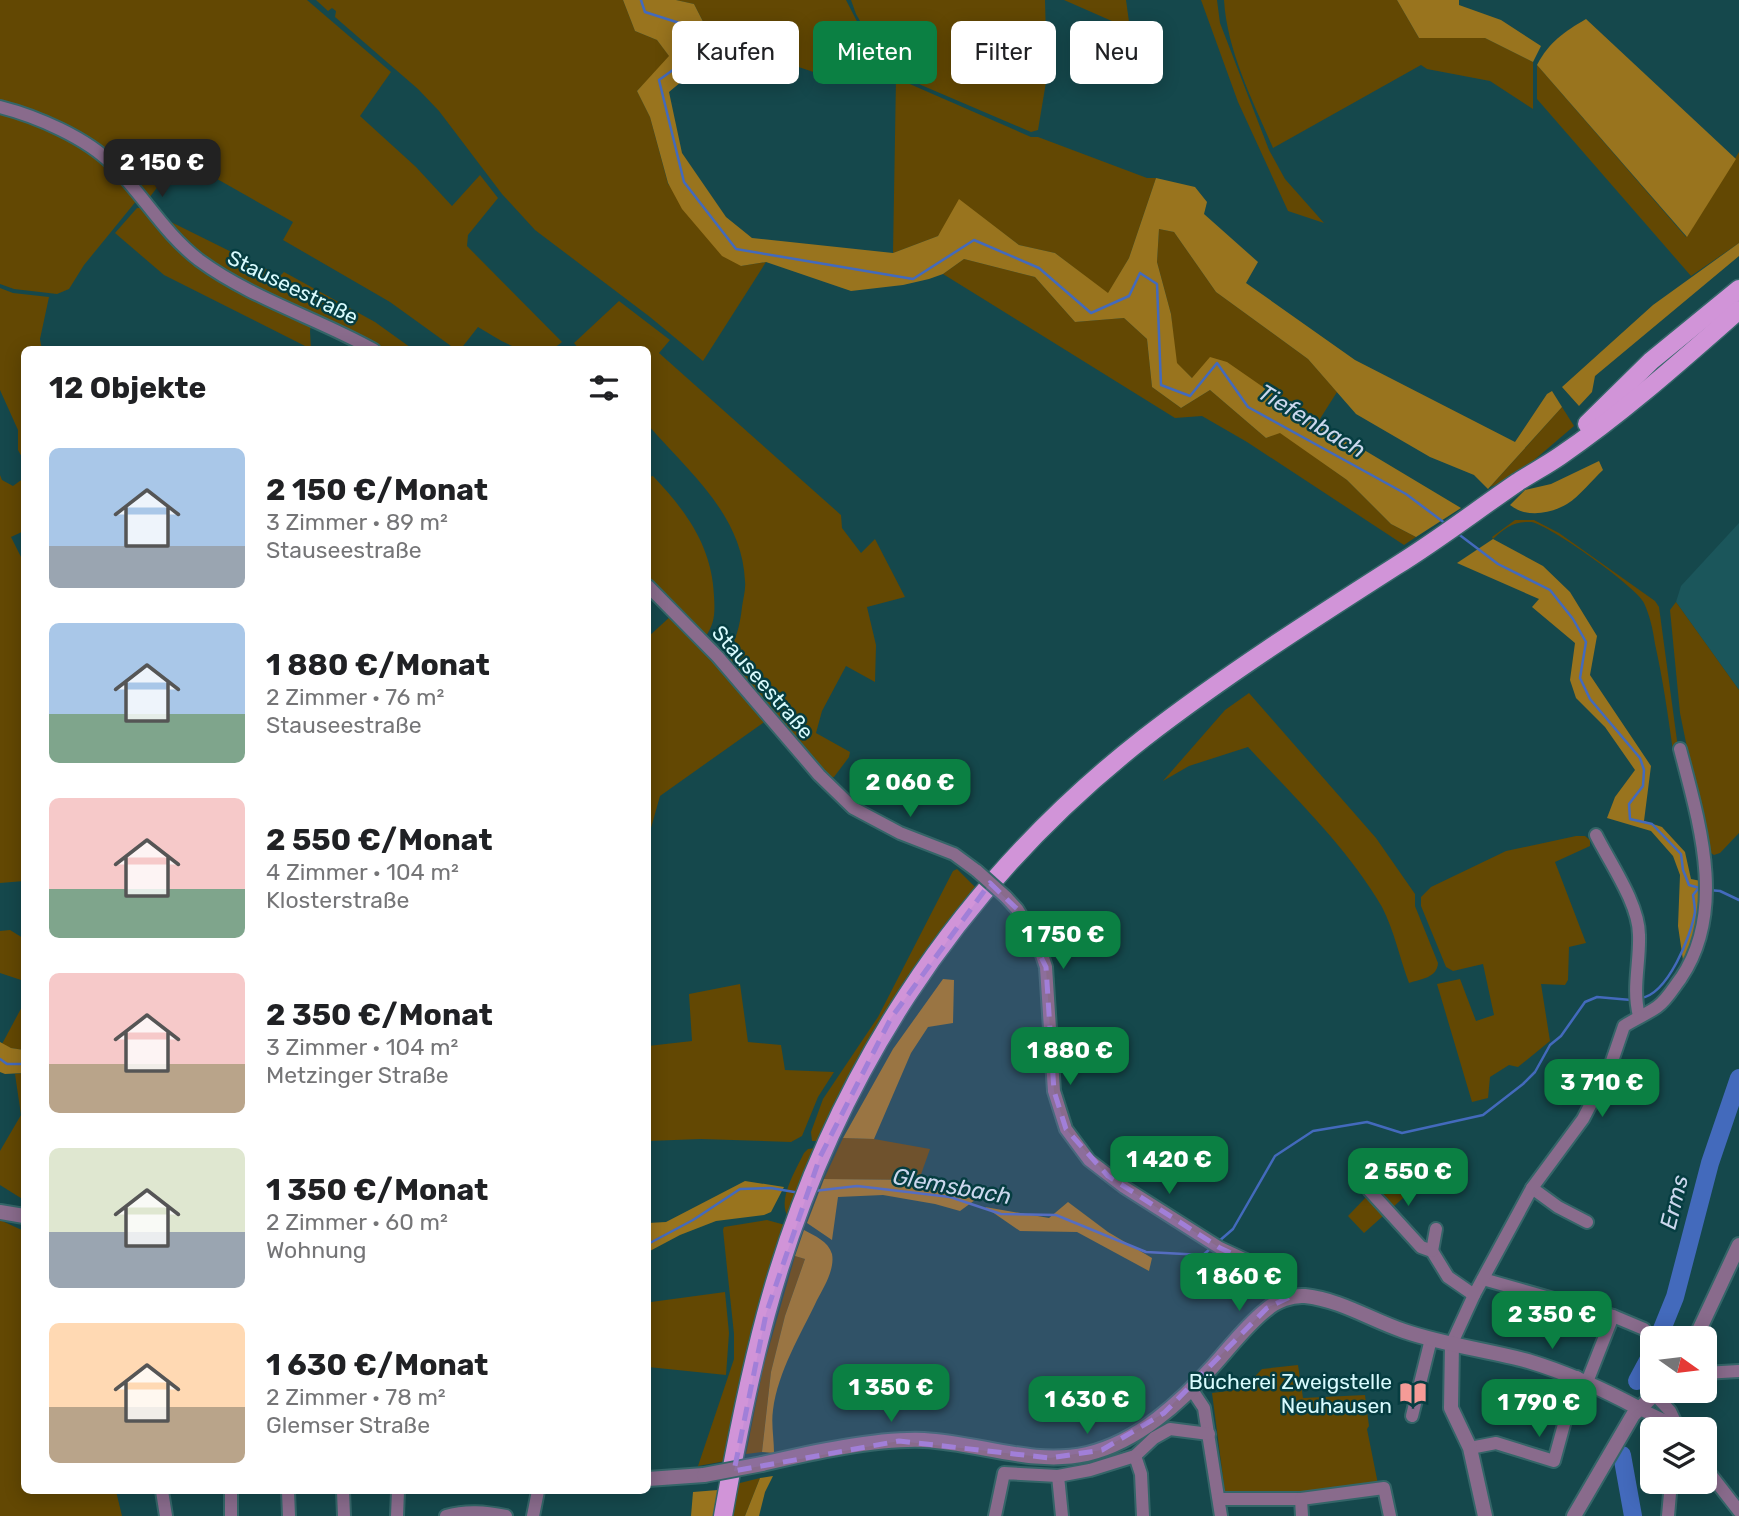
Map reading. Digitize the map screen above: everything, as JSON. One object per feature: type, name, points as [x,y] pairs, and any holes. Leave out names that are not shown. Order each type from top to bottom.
[{"type":"main road","points":[[1539,470],[1644,368],[1739,289]]},
{"type":"main road","points":[[723,1516],[753,1365],[785,1251],[812,1176],[878,1040],[915,982],[975,901],[1022,848],[1070,801],[1141,741],[1276,644],[1539,470],[1605,422],[1739,310]]},
{"type":"street","name":"Stauseestraße","points":[[0,107],[44,122],[77,139],[111,162],[165,229],[198,259],[227,278],[367,346]]},
{"type":"street","name":"Stauseestraße","points":[[651,589],[719,657],[802,756],[838,794],[871,819],[954,854],[977,871],[1017,909],[1038,943],[1046,967],[1054,1091],[1066,1129],[1089,1160],[1108,1176],[1216,1245],[1272,1272],[1279,1278],[1290,1297]]},
{"type":"street","points":[[1485,1516],[1470,1448],[1451,1408],[1451,1343],[1532,1188],[1583,1119],[1610,1068],[1624,1026],[1638,1013],[1658,1007],[1693,960],[1705,920],[1706,873],[1700,825],[1680,748]]},
{"type":"street","points":[[1596,835],[1633,907],[1639,933],[1634,992],[1638,1013]]},
{"type":"street","points":[[1532,1188],[1558,1207],[1587,1222]]},
{"type":"street","points":[[1369,1190],[1421,1247],[1432,1251],[1448,1277],[1474,1295]]},
{"type":"street","points":[[0,1212],[21,1216]]},
{"type":"street","points":[[1432,1251],[1436,1229]]},
{"type":"street","points":[[1701,1326],[1739,1245]]},
{"type":"street","points":[[1483,1279],[1613,1316],[1640,1327]]},
{"type":"street","points":[[651,1479],[704,1475],[809,1454],[899,1441],[922,1440],[1023,1456],[1066,1458],[1102,1450],[1122,1443],[1192,1390],[1267,1308],[1290,1297],[1322,1299],[1342,1304],[1402,1331],[1527,1361],[1582,1379],[1656,1417]]},
{"type":"street","points":[[1470,1448],[1496,1443],[1554,1461],[1582,1379],[1613,1316]]},
{"type":"street","points":[[1412,1416],[1431,1339]]},
{"type":"street","points":[[1717,1372],[1739,1371]]},
{"type":"street","points":[[1192,1390],[1204,1408],[1221,1516]]},
{"type":"street","points":[[1574,1516],[1629,1422],[1645,1404]]},
{"type":"street","points":[[995,1516],[1004,1473],[1058,1476],[1090,1470],[1135,1457],[1154,1438],[1170,1429],[1209,1434]]},
{"type":"street","points":[[1135,1457],[1141,1474],[1143,1516]]},
{"type":"street","points":[[1058,1476],[1062,1516]]},
{"type":"street","points":[[1717,1481],[1738,1506]]},
{"type":"street","points":[[1219,1499],[1301,1499],[1384,1488],[1390,1516]]},
{"type":"street","points":[[162,1494],[166,1516]]},
{"type":"street","points":[[231,1494],[232,1516]]},
{"type":"street","points":[[288,1494],[289,1516]]},
{"type":"street","points":[[343,1494],[344,1516]]},
{"type":"street","points":[[397,1516],[398,1494]]},
{"type":"street","points":[[533,1516],[537,1494]]},
{"type":"street","points":[[1668,1516],[1670,1494]]},
{"type":"street","points":[[1301,1499],[1302,1516]]},
{"type":"street","points":[[446,1516],[476,1511],[506,1516]]},
{"type":"highlighted area","points":[[990,883],[1017,909],[1046,967],[1054,1091],[1066,1129],[1108,1176],[1220,1248],[1272,1272],[1290,1297],[1267,1308],[1164,1413],[1102,1450],[1050,1458],[899,1441],[734,1471],[766,1314],[820,1157],[891,1018]]},
{"type":"shaded area","points":[[0,0],[307,0],[391,72],[360,116],[416,167],[452,206],[480,175],[498,198],[468,235],[467,246],[562,342],[556,346],[512,346],[478,327],[463,346],[451,346],[390,302],[283,240],[293,222],[180,158],[149,198],[79,132],[0,100]]},
{"type":"shaded area","points":[[316,0],[623,0],[635,31],[657,40],[670,57],[637,91],[650,117],[668,184],[741,266],[766,262],[703,361],[650,317],[535,230],[502,194],[439,111],[418,89],[335,17],[336,11],[332,8],[328,11]]},
{"type":"shaded area","points":[[623,0],[676,0],[694,4],[703,21],[672,21],[672,84],[679,84],[669,92],[682,153],[726,217],[752,238],[893,253],[938,236],[959,199],[1019,245],[1055,253],[1108,293],[1129,258],[1156,178],[1195,187],[1207,202],[1204,214],[1258,262],[1246,283],[1355,360],[1515,442],[1547,394],[1552,391],[1562,407],[1488,489],[1474,475],[1430,457],[1356,414],[1308,359],[1216,292],[1174,232],[1159,229],[1157,262],[1171,314],[1177,363],[1192,378],[1210,357],[1227,362],[1289,405],[1461,508],[1416,537],[1391,524],[1347,480],[1280,433],[1266,438],[1210,390],[1181,408],[1152,387],[1147,339],[1124,318],[1075,322],[1035,277],[964,259],[943,274],[929,279],[851,291],[766,262],[741,266],[722,256],[682,209],[668,183],[650,117],[637,91],[669,56],[657,40],[635,31]]},
{"type":"shaded area","points":[[676,0],[846,0],[857,21],[813,21],[813,72],[799,67],[799,21],[703,21],[694,4]]},
{"type":"shaded area","points":[[851,0],[1045,0],[1046,21],[951,21],[951,84],[1046,84],[1038,130],[1031,132],[919,84],[937,84],[937,21],[860,21]]},
{"type":"shaded area","points":[[1064,0],[1126,0],[1129,21],[1112,21]]},
{"type":"shaded area","points":[[1201,0],[1217,0],[1220,23],[1269,150],[1285,179],[1324,223],[1288,211],[1238,102]]},
{"type":"shaded area","points":[[1224,0],[1397,0],[1419,38],[1485,38],[1533,62],[1533,109],[1490,81],[1427,69],[1421,65],[1273,148],[1236,57]]},
{"type":"shaded area","points":[[1397,0],[1459,0],[1459,5],[1501,20],[1541,46],[1533,62],[1485,38],[1419,38]]},
{"type":"shaded area","points":[[1586,19],[1736,159],[1687,237],[1537,65],[1558,38]]},
{"type":"shaded area","points":[[1537,65],[1686,237],[1739,152],[1739,243],[1691,276],[1537,99]]},
{"type":"shaded area","points":[[896,84],[910,84],[1031,137],[1038,137],[1147,178],[1156,178],[1129,258],[1108,294],[1055,253],[1019,245],[963,203],[938,236],[893,253]]},
{"type":"shaded area","points":[[0,111],[72,139],[98,155],[137,200],[84,265],[69,289],[57,294],[14,289],[0,284]]},
{"type":"shaded area","points":[[137,208],[143,208],[163,231],[311,325],[311,346],[305,346],[164,275],[115,233]]},
{"type":"shaded area","points":[[171,222],[280,276],[284,272],[375,322],[408,346],[372,346],[262,292],[199,255],[167,226]]},
{"type":"shaded area","points":[[1159,229],[1174,232],[1216,292],[1308,359],[1337,392],[1318,422],[1289,405],[1192,378],[1176,363],[1171,314],[1157,262]]},
{"type":"shaded area","points":[[1739,243],[1739,256],[1595,376],[1592,392],[1579,406],[1562,387],[1653,305]]},
{"type":"shaded area","points":[[964,259],[1035,277],[1075,322],[1124,318],[1147,339],[1152,387],[1181,408],[1210,390],[1266,438],[1280,432],[1347,480],[1391,524],[1416,537],[1404,545],[1247,442],[1202,416],[1175,418],[943,274]]},
{"type":"shaded area","points":[[0,288],[13,293],[49,297],[40,339],[41,346],[21,346],[21,456],[18,450],[18,430],[0,390]]},
{"type":"shaded area","points":[[619,301],[670,340],[659,353],[841,515],[842,528],[861,553],[875,539],[905,597],[867,607],[876,645],[875,682],[846,666],[822,711],[816,733],[850,752],[834,777],[826,778],[724,656],[734,640],[740,621],[745,584],[742,557],[724,514],[651,428],[651,346],[577,346],[574,343]]},
{"type":"shaded area","points":[[1562,407],[1574,426],[1512,479],[1490,487]]},
{"type":"shaded area","points":[[1599,461],[1603,470],[1567,504],[1538,513],[1523,512],[1510,505],[1525,490],[1551,484]]},
{"type":"shaded area","points":[[0,475],[2,480],[13,486],[21,480],[21,532],[11,537],[21,557],[21,881],[0,883]]},
{"type":"shaded area","points":[[651,476],[676,502],[703,545],[714,596],[713,623],[705,637],[651,582]]},
{"type":"shaded area","points":[[1515,520],[1534,520],[1559,533],[1655,601],[1659,607],[1678,748],[1673,751],[1663,684],[1650,618],[1644,603],[1610,571],[1540,525],[1531,522],[1514,524],[1493,539],[1492,537]]},
{"type":"shaded area","points":[[1739,523],[1739,690],[1676,602],[1681,586]]},
{"type":"shaded area","points":[[1493,539],[1543,566],[1570,592],[1597,636],[1590,675],[1651,766],[1644,821],[1662,827],[1685,852],[1691,879],[1701,881],[1697,924],[1684,967],[1678,926],[1680,875],[1673,856],[1651,831],[1607,818],[1615,797],[1635,770],[1605,727],[1576,698],[1570,680],[1575,643],[1532,607],[1539,599],[1457,563]]},
{"type":"shaded area","points":[[1676,602],[1739,690],[1739,833],[1720,853],[1714,855],[1708,851],[1680,713],[1670,610]]},
{"type":"shaded area","points":[[672,615],[767,720],[660,796],[651,828],[651,634]]},
{"type":"shaded area","points":[[1249,693],[1376,838],[1415,894],[1415,906],[1438,963],[1432,975],[1409,983],[1386,916],[1368,885],[1320,824],[1248,747],[1189,766],[1163,781],[1225,710]]},
{"type":"shaded area","points":[[1585,836],[1590,840],[1590,846],[1555,862],[1586,943],[1569,947],[1568,980],[1565,985],[1541,984],[1550,1041],[1518,1067],[1509,1065],[1490,1077],[1488,1098],[1472,1102],[1437,984],[1460,979],[1476,1021],[1494,1015],[1483,964],[1453,971],[1446,967],[1421,906],[1421,897],[1431,887],[1506,851]]},
{"type":"shaded area","points":[[957,869],[977,889],[942,931],[886,1014],[819,1141],[812,1141],[811,1132],[823,1099],[878,1017],[953,871]]},
{"type":"shaded area","points":[[10,930],[21,937],[21,980],[0,973],[0,931]]},
{"type":"shaded area","points":[[943,979],[954,980],[953,1023],[928,1027],[911,1053],[874,1139],[843,1138],[893,1049]]},
{"type":"shaded area","points":[[740,984],[748,1042],[781,1045],[785,1070],[834,1072],[818,1097],[802,1136],[791,1142],[701,1139],[651,1141],[651,1046],[692,1041],[689,994]]},
{"type":"shaded area","points":[[21,1009],[21,1050],[2,1044]]},
{"type":"shaded area","points":[[0,1042],[21,1050],[21,1073],[0,1072]]},
{"type":"shaded area","points":[[21,1073],[21,1115],[15,1074]]},
{"type":"shaded area","points":[[21,1115],[21,1198],[0,1185],[0,1151]]},
{"type":"shaded area","points":[[843,1138],[874,1139],[930,1149],[919,1180],[824,1179]]},
{"type":"shaded area","points":[[816,1148],[789,1218],[785,1203],[789,1186],[804,1153],[808,1149]]},
{"type":"shaded area","points":[[1391,1164],[1412,1190],[1364,1233],[1348,1216],[1369,1194],[1368,1185]]},
{"type":"shaded area","points":[[824,1179],[919,1180],[975,1200],[960,1211],[883,1195],[838,1197],[832,1240],[807,1223]]},
{"type":"shaded area","points":[[745,1181],[784,1187],[771,1212],[716,1221],[651,1250],[651,1223],[666,1222]]},
{"type":"shaded area","points":[[1068,1202],[1108,1232],[1152,1258],[1149,1271],[1077,1232],[1020,1231],[985,1207],[1049,1218]]},
{"type":"shaded area","points":[[0,1220],[21,1230],[21,1494],[117,1494],[122,1516],[0,1516]]},
{"type":"shaded area","points":[[767,1220],[785,1225],[726,1461],[698,1466],[734,1359],[734,1334],[723,1230],[724,1227]]},
{"type":"shaded area","points":[[804,1230],[821,1239],[827,1246],[832,1254],[832,1266],[780,1381],[772,1415],[774,1453],[762,1452],[771,1372],[785,1316],[805,1259],[795,1256]]},
{"type":"shaded area","points":[[795,1256],[805,1259],[785,1316],[771,1372],[762,1452],[746,1454],[763,1368]]},
{"type":"shaded area","points":[[725,1292],[729,1333],[726,1375],[651,1367],[651,1302]]},
{"type":"shaded area","points":[[1298,1365],[1303,1398],[1365,1395],[1369,1426],[1367,1429],[1378,1484],[1306,1494],[1225,1493],[1212,1393],[1243,1389],[1262,1369]]},
{"type":"shaded area","points":[[773,1476],[765,1492],[759,1516],[745,1516],[760,1478]]},
{"type":"shaded area","points":[[760,1478],[745,1516],[732,1516],[736,1484]]},
{"type":"shaded area","points":[[718,1490],[715,1516],[691,1516],[693,1492]]},
{"type":"waterway","name":"Tiefenbach","points":[[641,0],[645,12],[720,36],[659,80],[684,182],[736,249],[913,279],[974,240],[1039,268],[1091,313],[1129,296],[1140,273],[1157,284],[1161,385],[1190,396],[1217,363],[1248,407],[1406,494],[1446,524]]},
{"type":"waterway","name":"Tiefenbach","points":[[1457,533],[1498,564],[1550,590],[1573,619],[1586,642],[1580,678],[1590,699],[1640,758],[1644,770],[1643,786],[1629,804],[1630,819],[1652,824],[1681,854],[1689,885],[1703,889]]},
{"type":"waterway","name":"Glemsbach","points":[[1641,998],[1660,986],[1677,962],[1693,922],[1693,895],[1697,890]]},
{"type":"waterway","name":"Tiefenbach","points":[[1709,890],[1720,891],[1739,900]]},
{"type":"waterway","name":"Glemsbach","points":[[1218,1242],[1233,1229],[1275,1156],[1313,1131],[1367,1122],[1402,1133],[1483,1115],[1535,1072],[1550,1045],[1561,1036],[1585,1002],[1597,997],[1631,1000]]},
{"type":"waterway","name":"Glemsbach","points":[[0,1059],[7,1064],[21,1064]]},
{"type":"waterway","name":"Erms","points":[[1663,1326],[1675,1297],[1710,1163],[1739,1078]]},
{"type":"waterway","name":"Glemsbach","points":[[814,1191],[857,1186],[950,1197],[1001,1214],[1056,1215],[1146,1252],[1203,1255],[1210,1249]]},
{"type":"waterway","name":"Glemsbach","points":[[651,1242],[693,1220],[740,1189],[771,1188],[800,1193]]},
{"type":"waterway","name":"Erms","points":[[1637,1381],[1640,1375]]},
{"type":"waterway","name":"Erms","points":[[1622,1455],[1633,1516]]},
{"type":"place","name":"Bücherei Zweigstelle Neuhausen","points":[[1413,1393]]}]
